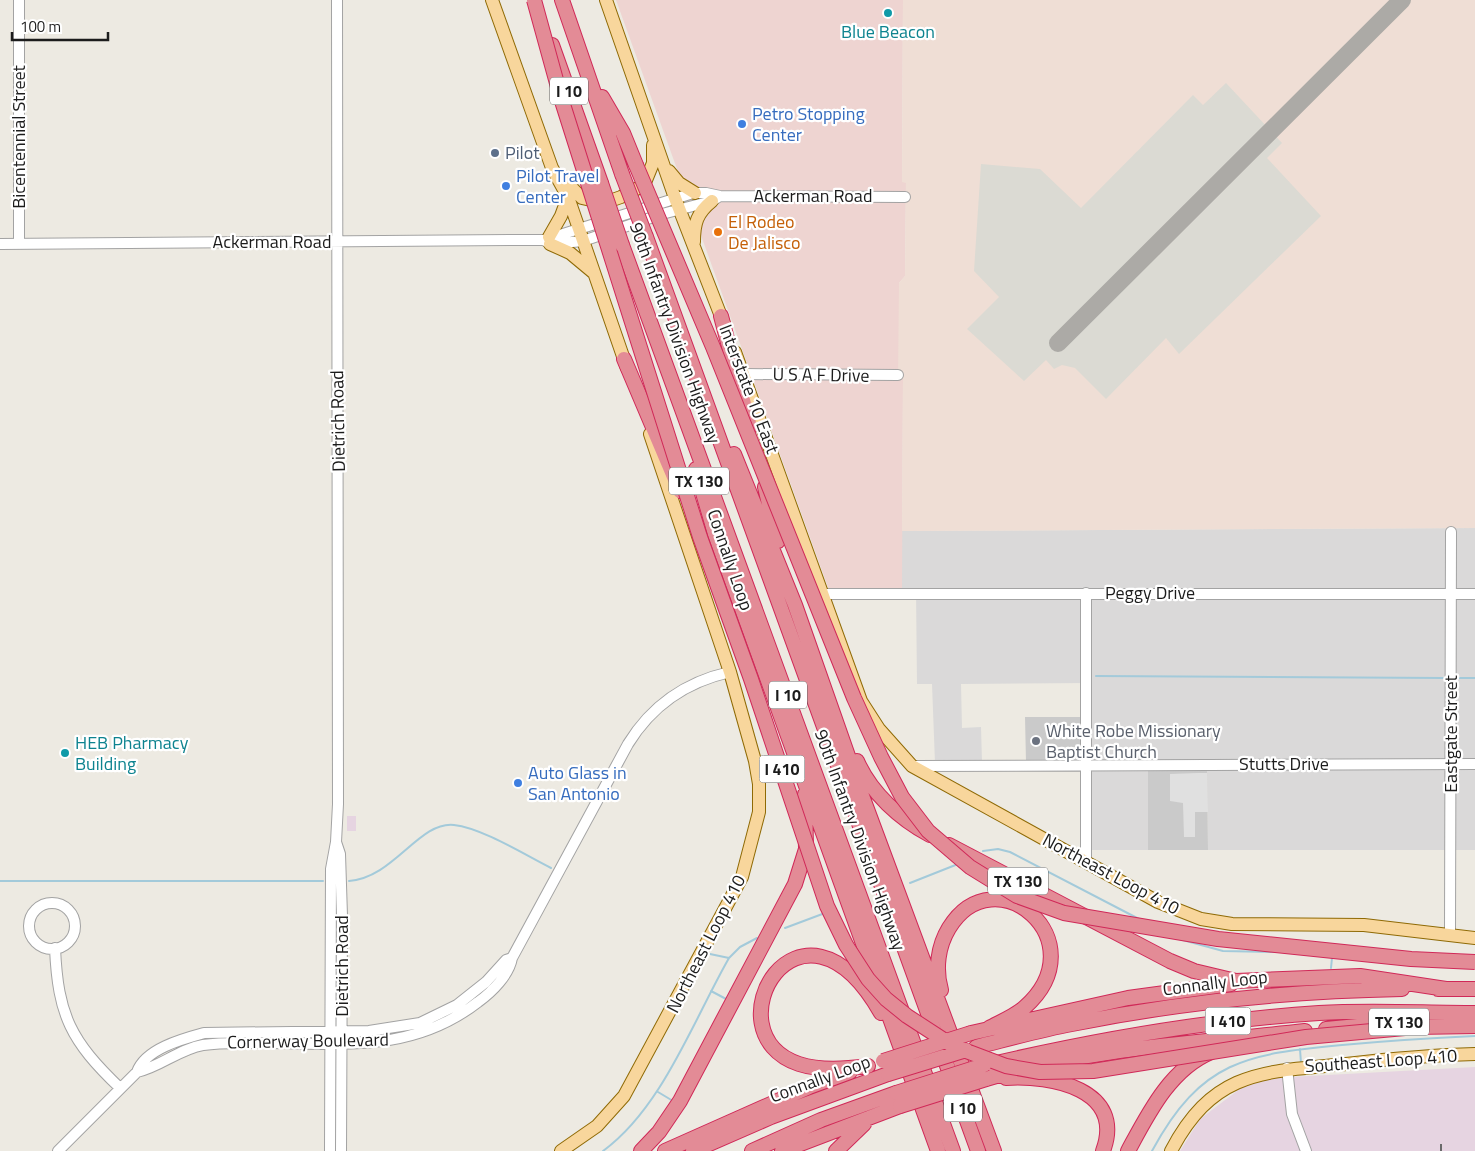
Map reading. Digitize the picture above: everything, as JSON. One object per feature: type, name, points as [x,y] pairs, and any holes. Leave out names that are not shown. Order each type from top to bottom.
[{"type":"highway","name":"90th Infantry Division Highway","points":[[535,0],[622,245],[953,1151]]},
{"type":"highway","name":"Connally Loop","points":[[535,0],[561,98],[700,537],[751,679],[827,906],[846,945],[868,979],[907,1016],[953,1046],[1006,1066],[1040,1072],[1093,1071],[1297,1038],[1416,1027],[1475,1026]]},
{"type":"highway","name":"90th Infantry Division Highway","points":[[562,0],[622,174],[677,320],[978,1151]]},
{"type":"highway","points":[[583,62],[623,133],[720,365],[854,698],[880,757],[902,797],[928,831],[970,867],[1017,896],[1064,913],[1218,939],[1411,959],[1475,962]]},
{"type":"highway","points":[[721,316],[796,605]]},
{"type":"highway","name":"TX 130","points":[[649,318],[715,534],[925,1114],[933,1151]]},
{"type":"highway","name":"TX 130","points":[[677,320],[796,605],[829,698],[863,773],[891,809],[923,832],[1170,961],[1194,971],[1236,981],[1360,976],[1446,989]]},
{"type":"highway","points":[[624,360],[655,434],[733,605],[754,642]]},
{"type":"highway","points":[[829,698],[861,793],[994,1151]]},
{"type":"highway","points":[[641,1151],[660,1132],[680,1101],[795,884],[806,849],[804,792],[800,771]]},
{"type":"highway","points":[[948,1027],[938,980],[939,952],[946,932],[956,919],[972,905],[1000,900],[1020,904],[1036,917],[1050,942],[1051,963],[1044,984],[1024,1007],[988,1028]]},
{"type":"highway","points":[[868,1066],[837,1068],[799,1064],[784,1056],[773,1046],[763,1026],[761,1009],[766,984],[773,975],[782,966],[800,957],[826,958],[839,963],[853,973],[870,995],[896,1037]]},
{"type":"highway","points":[[665,1151],[809,1086],[988,1028],[1128,998],[1269,979]]},
{"type":"highway","name":"Connally Loop","points":[[693,1151],[771,1117],[888,1074],[976,1047],[1072,1024],[1229,999],[1320,991],[1475,988]]},
{"type":"highway","name":"I 410","points":[[985,1072],[1098,1041],[1234,1020],[1321,1013],[1475,1013]]},
{"type":"highway","name":"TX 130","points":[[836,1151],[854,1132],[885,1111],[898,1099],[985,1072],[1023,1068],[1111,1052],[1321,1029],[1418,1021],[1475,1020]]},
{"type":"highway","points":[[1128,1151],[1151,1109],[1171,1082],[1204,1055],[1246,1038]]},
{"type":"highway","points":[[985,1072],[1076,1087],[1090,1096],[1104,1114],[1107,1129],[1103,1151]]},
{"type":"highway","points":[[752,1151],[821,1120],[898,1099]]},
{"type":"highway","points":[[782,1151],[885,1111]]},
{"type":"highway","points":[[925,1114],[938,1151]]},
{"type":"main road","points":[[492,0],[552,168],[568,197],[730,672]]},
{"type":"main road","name":"Interstate 10 East","points":[[606,0],[677,204],[744,374],[862,701],[879,729],[912,766]]},
{"type":"main road","points":[[552,168],[582,198],[604,203],[621,197],[644,185],[653,163],[652,132]]},
{"type":"main road","points":[[662,159],[679,183],[695,193]]},
{"type":"main road","points":[[568,197],[561,216],[548,240],[570,253],[594,273]]},
{"type":"main road","points":[[694,244],[694,226],[697,216],[716,198]]},
{"type":"main road","name":"Northeast Loop 410","points":[[561,1151],[597,1126],[624,1096],[742,878],[759,812],[759,784],[755,761],[730,672]]},
{"type":"main road","name":"Northeast Loop 410","points":[[912,766],[964,797],[1086,860],[1158,902],[1215,922],[1364,926],[1475,938]]},
{"type":"main road","name":"Southeast Loop 410","points":[[1287,1068],[1432,1055],[1475,1054]]},
{"type":"main road","points":[[1171,1151],[1180,1133],[1197,1110],[1227,1088],[1263,1072],[1287,1068]]},
{"type":"street","name":"Bicentennial Street","points":[[19,0],[19,244]]},
{"type":"street","name":"Dietrich Road","points":[[330,1151],[331,869],[336,842],[339,543],[336,241],[337,0]]},
{"type":"street","name":"Ackerman Road","points":[[677,204],[695,193],[706,193],[716,198]]},
{"type":"street","name":"Ackerman Road","points":[[0,244],[548,240],[581,236],[677,204],[716,198],[905,196]]},
{"type":"street","name":"U S A F Drive","points":[[744,374],[898,376]]},
{"type":"street","name":"Eastgate Street","points":[[1450,935],[1451,532]]},
{"type":"street","points":[[1086,593],[1086,860]]},
{"type":"street","name":"Peggy Drive","points":[[824,594],[1475,594]]},
{"type":"street","name":"Cornerway Boulevard","points":[[137,1072],[146,1070],[179,1052],[202,1045],[366,1043],[397,1040],[432,1030],[484,998],[511,966],[512,958],[628,744],[642,722],[658,706],[683,689],[705,678],[730,672]]},
{"type":"street","name":"Stutts Drive","points":[[912,766],[1475,764]]},
{"type":"street","name":"Dietrich Road","points":[[336,842],[340,854],[342,907],[341,1151]]},
{"type":"street","points":[[48,903],[62,905],[72,916],[74,922],[74,930],[68,942],[55,948],[47,948],[34,940],[29,925],[35,910],[48,903]]},
{"type":"street","points":[[55,948],[58,995],[68,1024],[83,1050],[120,1088]]},
{"type":"street","name":"Cornerway Boulevard","points":[[58,1151],[137,1072],[140,1064],[159,1050],[186,1038],[204,1033],[369,1031],[400,1027],[441,1014],[471,995],[506,960],[512,958]]},
{"type":"street","points":[[1287,1068],[1292,1114],[1306,1151]]},
{"type":"shaded area","points":[[616,0],[903,0],[902,182],[906,182],[905,276],[899,283],[899,379],[903,379],[902,590],[829,590]]},
{"type":"shaded area","points":[[903,0],[1475,0],[1475,528],[902,531],[903,379],[898,379],[899,283],[905,276],[906,183],[902,182]]},
{"type":"shaded area","points":[[1226,83],[1282,143],[1267,158],[1321,216],[1179,354],[1166,338],[1106,399],[1075,368],[1062,365],[1054,369],[1046,360],[1024,381],[967,329],[999,297],[974,271],[981,164],[1040,169],[1081,208],[1193,95],[1203,105]]},
{"type":"shaded area","points":[[1475,528],[1475,850],[1208,850],[1207,770],[1148,770],[1148,850],[1091,850],[1091,683],[961,684],[962,728],[981,727],[982,762],[935,763],[932,684],[917,684],[916,590],[902,590],[902,531]]},
{"type":"shaded area","points":[[1025,717],[1081,717],[1081,762],[1026,762]]},
{"type":"shaded area","points":[[1207,769],[1208,850],[1148,850],[1148,770]]},
{"type":"shaded area","points":[[1207,773],[1208,812],[1195,812],[1195,837],[1184,837],[1183,803],[1170,801],[1170,774]]},
{"type":"shaded area","points":[[347,816],[356,816],[356,831],[347,831]]},
{"type":"shaded area","points":[[1475,1067],[1475,1151],[1180,1151],[1200,1119],[1241,1088],[1272,1078]]},
{"type":"waterway","points":[[1096,676],[1444,678]]},
{"type":"waterway","points":[[1455,678],[1475,678]]},
{"type":"waterway","points":[[349,881],[365,878],[379,870],[429,832],[441,826],[454,825],[490,836],[551,868]]},
{"type":"waterway","points":[[983,851],[998,849],[1010,852],[1139,919]]},
{"type":"waterway","points":[[910,883],[958,864]]},
{"type":"waterway","points":[[0,881],[323,881]]},
{"type":"waterway","points":[[785,928],[825,913]]},
{"type":"waterway","points":[[603,1151],[624,1133],[643,1112],[659,1088],[675,1062],[729,958],[740,947],[757,938]]},
{"type":"waterway","points":[[1179,939],[1223,951],[1275,952]]},
{"type":"waterway","points":[[710,954],[729,958]]},
{"type":"waterway","points":[[1331,968],[1332,958]]},
{"type":"waterway","points":[[711,991],[728,1000]]},
{"type":"waterway","points":[[1152,1151],[1170,1121],[1189,1097],[1209,1080],[1230,1067],[1253,1058],[1309,1048],[1475,1036]]},
{"type":"waterway","points":[[1300,1049],[1301,1063]]},
{"type":"waterway","points":[[658,1092],[673,1101]]},
{"type":"taxiway","points":[[1058,343],[1402,0]]},
{"type":"railway","points":[[1441,1144],[1441,1151]]},
{"type":"place","name":"Blue Beacon","points":[[888,13]]},
{"type":"place","name":"Petro Stopping Center","points":[[742,124]]},
{"type":"place","name":"Pilot","points":[[495,153]]},
{"type":"place","name":"Pilot Travel Center","points":[[506,186]]},
{"type":"place","name":"El Rodeo De Jalisco","points":[[718,232]]},
{"type":"place","name":"White Robe Missionary Baptist Church","points":[[1036,741]]},
{"type":"place","name":"HEB Pharmacy Building","points":[[65,753]]},
{"type":"place","name":"Auto Glass in San Antonio","points":[[518,783]]}]
